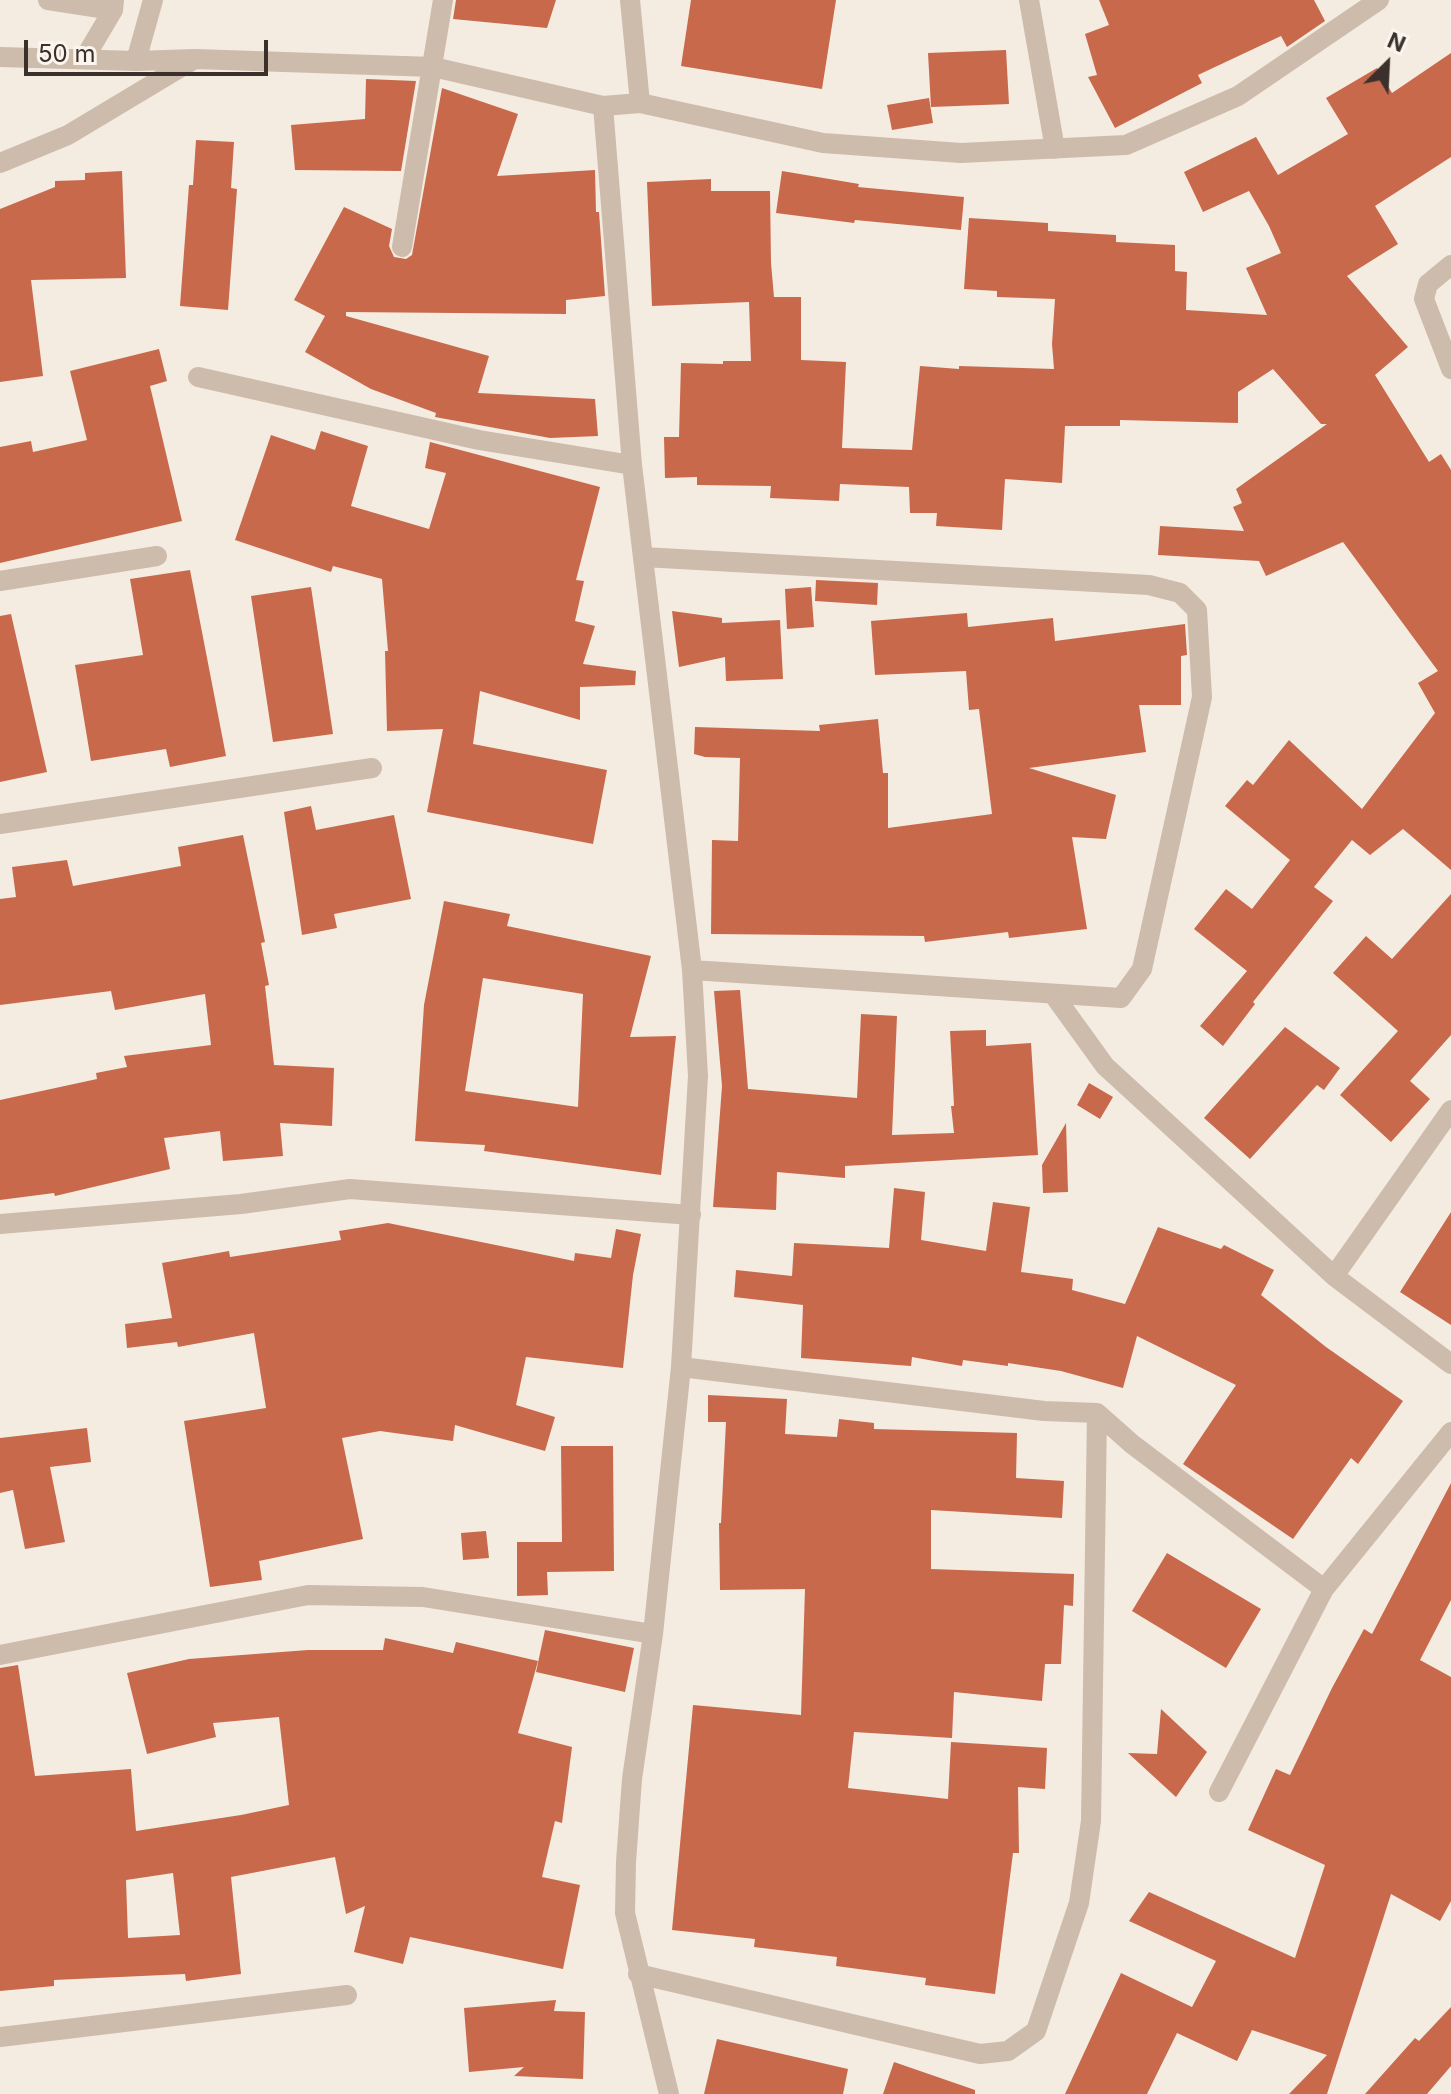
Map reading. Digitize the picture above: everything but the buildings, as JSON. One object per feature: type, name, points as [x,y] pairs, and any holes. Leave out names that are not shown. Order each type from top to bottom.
[{"type":"street","points":[[48,0],[114,5],[84,59]]},
{"type":"street","points":[[136,61],[153,0]]},
{"type":"street","points":[[402,247],[443,0]]},
{"type":"street","points":[[630,0],[640,103]]},
{"type":"street","points":[[1029,0],[1055,149]]},
{"type":"street","points":[[0,57],[136,61],[195,59],[433,67],[603,106],[640,103],[823,143],[961,153],[1126,145],[1238,96],[1379,0]]},
{"type":"street","points":[[0,163],[68,135],[195,59]]},
{"type":"street","points":[[603,106],[632,465],[692,970],[698,1076],[681,1367],[653,1634],[632,1779],[626,1862],[625,1913],[669,2094]]},
{"type":"street","points":[[1451,265],[1428,284],[1424,299],[1451,369]]},
{"type":"street","points":[[198,377],[479,440],[632,465]]},
{"type":"street","points":[[0,581],[157,556]]},
{"type":"street","points":[[643,557],[1149,585],[1180,593],[1197,610],[1202,697],[1142,969],[1121,998],[692,970]]},
{"type":"street","points":[[0,824],[372,768]]},
{"type":"street","points":[[1053,994],[1105,1066],[1334,1276],[1451,1364]]},
{"type":"street","points":[[1334,1276],[1451,1110]]},
{"type":"street","points":[[0,1224],[241,1204],[350,1189],[691,1215]]},
{"type":"street","points":[[681,1367],[1044,1411],[1097,1413],[1132,1444],[1324,1589]]},
{"type":"street","points":[[638,1974],[980,2054],[1008,2051],[1036,2031],[1079,1903],[1091,1821],[1097,1413]]},
{"type":"street","points":[[1219,1792],[1324,1589],[1451,1432]]},
{"type":"street","points":[[0,1655],[308,1595],[423,1597],[653,1634]]},
{"type":"street","points":[[0,2037],[347,1995]]}]
